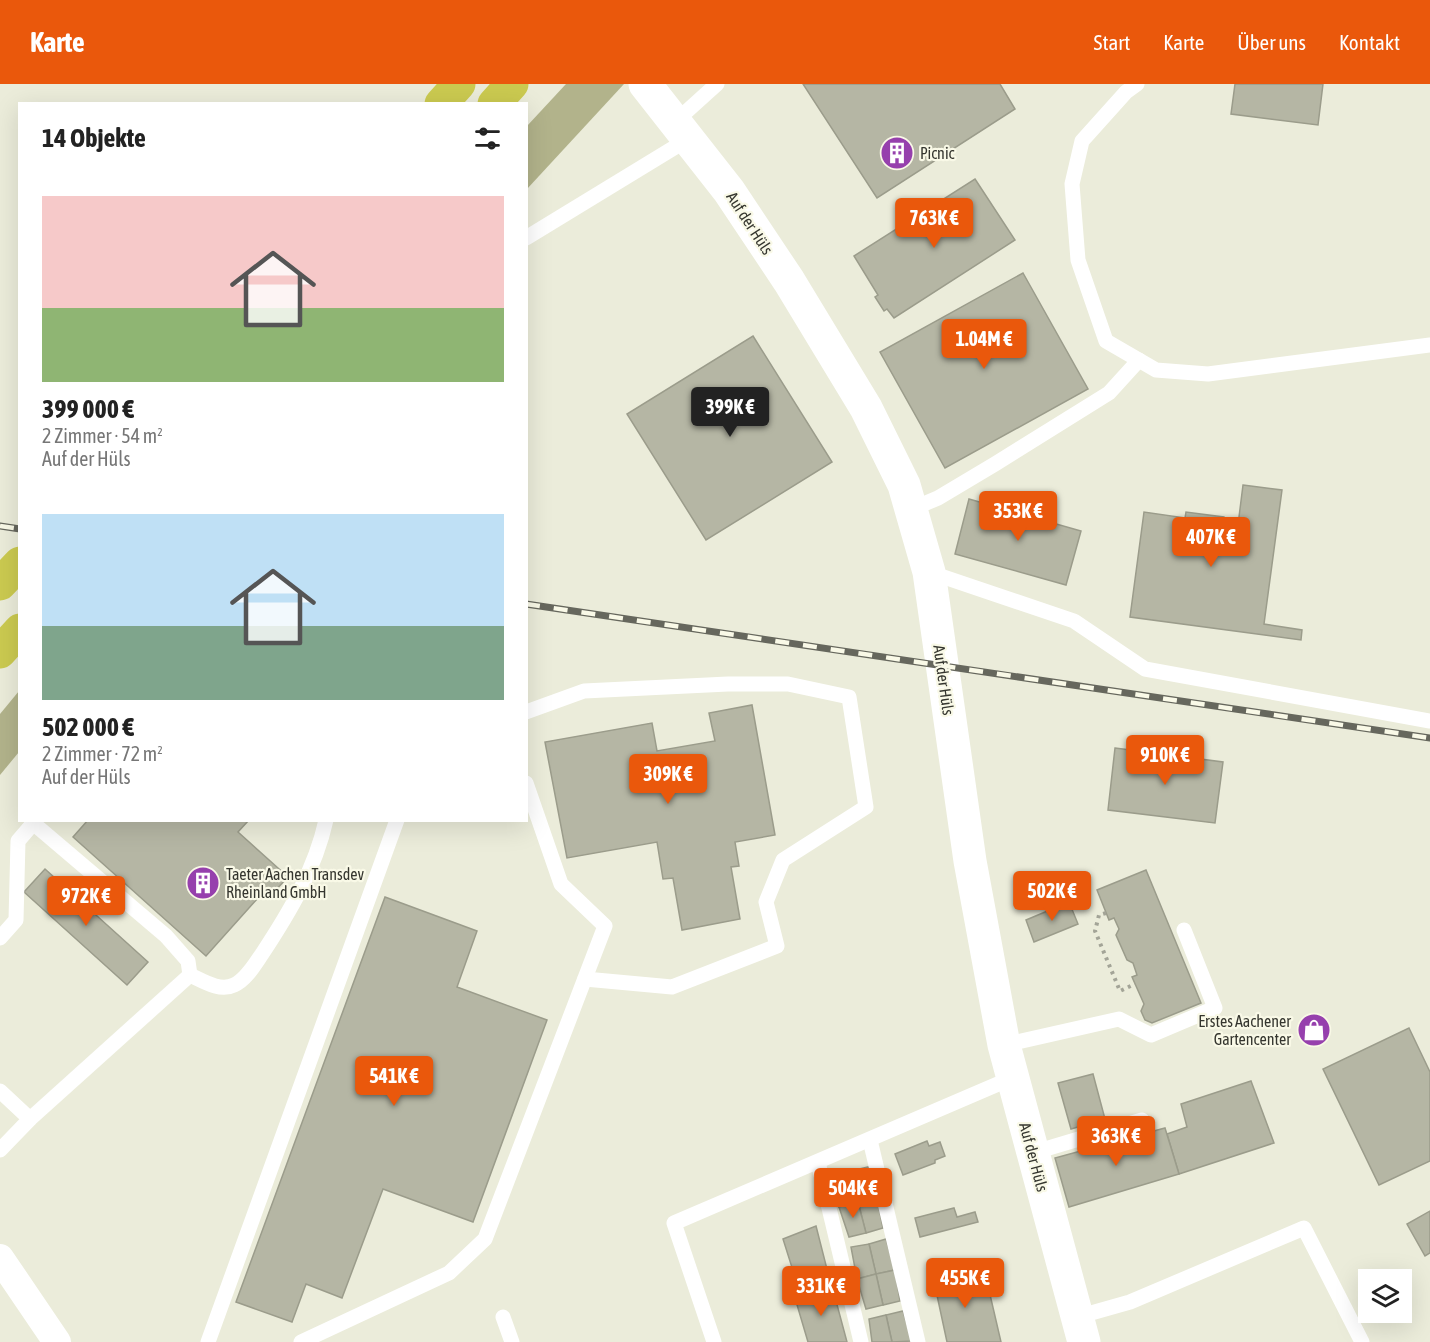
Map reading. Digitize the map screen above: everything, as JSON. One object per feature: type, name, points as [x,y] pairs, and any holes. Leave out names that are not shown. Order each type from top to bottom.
[{"type":"highway","points":[[443,102],[459,84]]},
{"type":"highway","points":[[496,102],[512,84]]},
{"type":"highway","points":[[0,584],[18,565]]},
{"type":"highway","points":[[0,652],[18,632]]},
{"type":"street","name":"Auf der Hüls","points":[[645,84],[729,191],[777,263],[866,408],[904,485],[929,573],[970,861],[1004,1045],[1080,1329]]},
{"type":"street","points":[[0,1258],[57,1342]]},
{"type":"lane","points":[[528,237],[683,130],[717,84]]},
{"type":"lane","points":[[1137,84],[1126,92],[1082,141],[1072,184],[1078,260],[1106,341],[1156,370],[1208,374],[1430,345]]},
{"type":"lane","points":[[912,509],[938,498],[1109,393],[1139,360]]},
{"type":"lane","points":[[929,573],[1074,621],[1145,669],[1430,721]]},
{"type":"lane","points":[[528,710],[584,691],[728,684],[788,684],[849,697],[866,807],[783,860],[766,902],[777,946],[672,987],[585,979]]},
{"type":"lane","points":[[301,1342],[450,1273],[485,1239],[605,926],[561,884],[528,789]]},
{"type":"lane","points":[[0,938],[16,920],[18,841],[35,822],[166,936],[188,961],[190,975]]},
{"type":"lane","points":[[190,975],[214,987],[234,986],[251,969],[293,908],[321,842],[326,822]]},
{"type":"lane","points":[[208,1342],[396,822]]},
{"type":"lane","points":[[1004,1045],[1119,1019],[1151,1035],[1215,1008],[1184,930]]},
{"type":"lane","points":[[0,1150],[30,1119],[190,975]]},
{"type":"lane","points":[[714,1342],[674,1223],[1012,1078]]},
{"type":"lane","points":[[0,1091],[30,1119]]},
{"type":"lane","points":[[1032,1153],[1142,1120]]},
{"type":"lane","points":[[870,1140],[918,1342]]},
{"type":"lane","points":[[818,1162],[861,1342]]},
{"type":"lane","points":[[1080,1329],[1130,1302],[1304,1228],[1362,1342]]},
{"type":"lane","points":[[503,1317],[512,1342]]},
{"type":"path","points":[[1106,913],[1099,915],[1095,931],[1120,991],[1135,984]]},
{"type":"green space","points":[[566,84],[624,84],[528,188],[528,125]]},
{"type":"green space","points":[[18,692],[18,753],[0,775],[0,714]]},
{"type":"building","name":"Picnic","points":[[803,84],[1000,84],[1015,109],[877,198]]},
{"type":"building","points":[[1235,84],[1323,84],[1318,125],[1231,114]]},
{"type":"building","points":[[975,179],[1015,240],[894,318],[887,309],[884,311],[875,297],[878,295],[854,256]]},
{"type":"building","points":[[1023,273],[1088,389],[945,468],[880,352]]},
{"type":"building","points":[[753,336],[832,462],[706,540],[627,414]]},
{"type":"building","points":[[1243,485],[1282,490],[1264,624],[1302,630],[1301,640],[1130,617],[1144,512],[1185,518],[1186,512],[1224,517],[1227,524],[1238,525]]},
{"type":"building","points":[[969,499],[1081,531],[1066,585],[955,554]]},
{"type":"building","points":[[752,705],[775,835],[735,842],[739,866],[731,867],[740,919],[682,930],[673,878],[663,879],[657,842],[567,858],[545,742],[652,723],[657,751],[715,741],[709,713]]},
{"type":"building","points":[[1115,748],[1223,762],[1215,823],[1108,810]]},
{"type":"building","name":"Taeter Aachen Transdev Rheinland GmbH","points":[[86,822],[247,822],[238,832],[288,877],[271,895],[266,889],[206,956],[73,837]]},
{"type":"building","points":[[45,869],[148,962],[127,985],[24,892]]},
{"type":"building","points":[[1146,870],[1201,1003],[1152,1023],[1145,1020],[1141,1011],[1144,1004],[1132,977],[1137,975],[1133,963],[1127,960],[1116,935],[1119,929],[1114,918],[1109,920],[1097,890]]},
{"type":"building","points":[[385,897],[477,931],[457,987],[547,1020],[473,1222],[383,1189],[342,1298],[306,1284],[292,1322],[236,1302]]},
{"type":"building","points":[[1069,902],[1078,924],[1034,942],[1026,920]]},
{"type":"building","points":[[1409,1028],[1430,1072],[1430,1161],[1379,1185],[1323,1069]]},
{"type":"building","points":[[1093,1074],[1105,1119],[1071,1129],[1058,1083]]},
{"type":"building","points":[[1251,1081],[1274,1143],[1179,1174],[1167,1134],[1187,1127],[1181,1104]]},
{"type":"building","points":[[1165,1128],[1179,1174],[1069,1207],[1055,1158]]},
{"type":"building","points":[[927,1141],[929,1146],[940,1142],[945,1156],[935,1160],[935,1163],[903,1175],[895,1154]]},
{"type":"building","points":[[868,1167],[877,1197],[858,1202],[851,1171]]},
{"type":"building","points":[[851,1171],[858,1202],[839,1207],[834,1176]]},
{"type":"building","points":[[877,1197],[883,1228],[866,1233],[858,1202]]},
{"type":"building","points":[[858,1202],[866,1233],[849,1237],[839,1207]]},
{"type":"building","points":[[954,1208],[957,1217],[975,1212],[978,1222],[920,1237],[915,1218]]},
{"type":"building","points":[[1430,1211],[1430,1253],[1425,1256],[1407,1224]]},
{"type":"building","points":[[816,1226],[829,1277],[806,1283],[804,1274],[795,1277],[783,1239]]},
{"type":"building","points":[[886,1239],[895,1270],[876,1274],[869,1244]]},
{"type":"building","points":[[869,1244],[876,1274],[857,1279],[851,1247]]},
{"type":"building","points":[[955,1267],[957,1279],[974,1275],[978,1288],[988,1286],[1001,1342],[947,1342],[932,1272]]},
{"type":"building","points":[[895,1270],[900,1301],[883,1305],[876,1274]]},
{"type":"building","points":[[876,1274],[883,1305],[866,1309],[857,1279]]},
{"type":"building","points":[[832,1286],[847,1342],[808,1342],[795,1298]]},
{"type":"building","points":[[903,1311],[912,1341],[892,1342],[886,1315]]},
{"type":"building","points":[[886,1315],[892,1342],[872,1342],[869,1319]]},
{"type":"railway","points":[[0,526],[18,529]]},
{"type":"railway","points":[[528,604],[1430,738]]},
{"type":"place","name":"Picnic","points":[[897,153]]},
{"type":"place","name":"Taeter Aachen Transdev Rheinland GmbH","points":[[203,883]]},
{"type":"place","name":"Erstes Aachener Gartencenter","points":[[1314,1030]]}]
